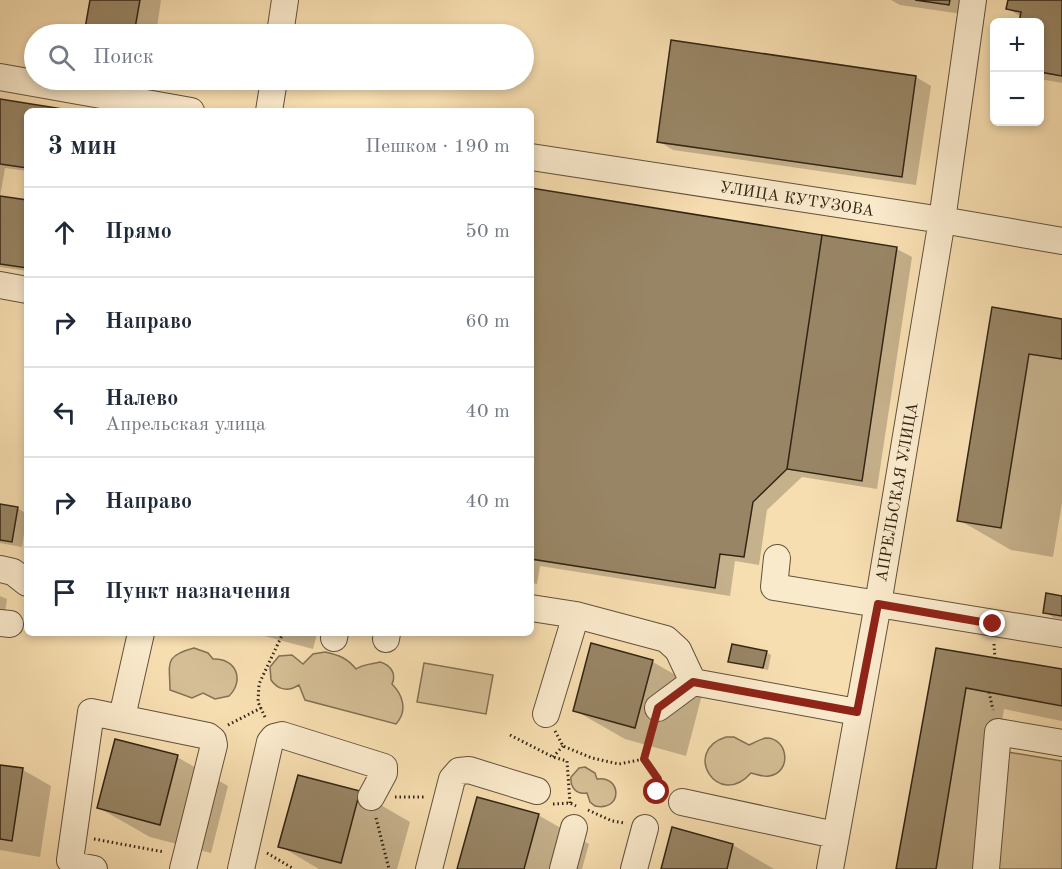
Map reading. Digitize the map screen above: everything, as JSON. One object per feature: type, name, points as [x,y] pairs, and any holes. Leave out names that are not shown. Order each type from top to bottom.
[{"type":"street","points":[[281,24],[285,0]]},
{"type":"street","name":"АПРЕЛЬСКАЯ УЛИЦА","points":[[830,869],[878,604],[942,220],[973,0]]},
{"type":"street","points":[[0,77],[24,81]]},
{"type":"street","points":[[73,90],[174,108]]},
{"type":"street","points":[[269,108],[272,90]]},
{"type":"street","name":"УЛИЦА КУТУЗОВА","points":[[534,157],[942,220],[1062,241]]},
{"type":"street","points":[[0,285],[24,289]]},
{"type":"street","points":[[777,558],[774,587],[1062,634]]},
{"type":"street","points":[[0,569],[13,572],[24,581]]},
{"type":"street","points":[[534,608],[576,615],[666,639],[678,650],[693,682]]},
{"type":"street","points":[[546,714],[576,615]]},
{"type":"street","points":[[122,717],[140,636]]},
{"type":"street","points":[[658,708],[693,682],[857,712]]},
{"type":"street","points":[[94,869],[78,866],[70,860],[91,712],[208,736],[213,740],[214,745],[185,863]]},
{"type":"street","points":[[986,869],[998,732],[1062,743]]},
{"type":"street","points":[[242,858],[270,742],[274,737],[282,735],[384,767],[384,773],[371,797]]},
{"type":"street","points":[[429,869],[452,779],[459,771],[469,770],[537,791]]},
{"type":"street","points":[[674,800],[835,835]]},
{"type":"street","points":[[563,869],[574,828]]},
{"type":"street","points":[[634,869],[645,828]]},
{"type":"path","points":[[274,737],[258,702],[259,684],[282,636]]},
{"type":"path","points":[[208,736],[261,708]]},
{"type":"path","points":[[644,759],[658,708]]},
{"type":"path","points":[[546,714],[563,746],[592,758],[619,764],[644,759]]},
{"type":"path","points":[[510,735],[553,757],[567,761],[570,803]]},
{"type":"path","points":[[553,757],[563,746]]},
{"type":"path","points":[[644,759],[658,779],[657,792],[674,800]]},
{"type":"path","points":[[389,869],[371,797],[447,798]]},
{"type":"path","points":[[574,828],[548,804],[570,803],[612,821],[645,828]]},
{"type":"path","points":[[73,835],[185,863]]},
{"type":"path","points":[[242,858],[268,853],[294,869]]},
{"type":"shaded area","points":[[194,648],[208,653],[213,659],[227,662],[236,671],[236,683],[229,696],[215,699],[203,693],[192,698],[170,690],[170,662],[177,654]]},
{"type":"shaded area","points":[[325,652],[342,658],[356,669],[380,662],[390,667],[394,676],[392,684],[403,703],[402,714],[396,724],[305,700],[299,685],[291,689],[284,689],[271,680],[270,667],[279,656],[292,655],[303,664],[313,654]]},
{"type":"shaded area","points":[[424,663],[493,675],[486,714],[417,702]]},
{"type":"shaded area","points":[[726,737],[734,737],[749,745],[766,738],[774,740],[783,749],[785,756],[781,769],[769,776],[751,773],[739,783],[727,785],[717,782],[709,774],[705,764],[706,754],[713,744]]},
{"type":"shaded area","points":[[1008,752],[1062,761],[1062,869],[999,869],[998,831]]},
{"type":"shaded area","points":[[585,767],[595,773],[597,779],[605,779],[615,787],[615,799],[611,804],[595,806],[590,802],[587,793],[580,793],[573,787],[571,777],[579,768]]},
{"type":"building","points":[[90,0],[140,0],[136,24],[86,24]]},
{"type":"building","points":[[915,0],[950,0],[949,5]]},
{"type":"building","points":[[1008,0],[1062,0],[1062,76],[1044,73],[1044,18],[1020,18],[1021,12],[1006,9]]},
{"type":"building","points":[[671,40],[916,76],[902,177],[657,142]]},
{"type":"building","points":[[0,99],[56,108],[24,108],[24,168],[0,164]]},
{"type":"building","points":[[534,188],[822,235],[787,469],[753,502],[744,557],[720,554],[715,588],[534,559]]},
{"type":"building","points":[[0,196],[24,200],[24,268],[0,264]]},
{"type":"building","points":[[822,235],[897,247],[862,481],[787,469]]},
{"type":"building","points":[[992,307],[1062,319],[1062,359],[1029,354],[1001,528],[957,521]]},
{"type":"building","points":[[0,504],[18,507],[12,542],[0,540]]},
{"type":"building","points":[[1046,593],[1062,596],[1062,616],[1043,613]]},
{"type":"building","points":[[591,643],[653,660],[635,728],[573,711]]},
{"type":"building","points":[[732,644],[767,651],[763,668],[728,662]]},
{"type":"building","points":[[936,648],[1062,669],[1062,706],[966,688],[936,869],[896,869]]},
{"type":"building","points":[[115,739],[178,755],[160,825],[97,808]]},
{"type":"building","points":[[0,765],[23,768],[12,841],[0,839]]},
{"type":"building","points":[[298,775],[360,791],[341,863],[278,847]]},
{"type":"building","points":[[477,797],[539,814],[524,869],[457,869]]},
{"type":"building","points":[[672,827],[733,844],[727,869],[661,869]]},
{"type":"route","points":[[657,792],[658,779],[644,759],[658,708],[693,682],[857,712],[878,604],[993,624]]}]
